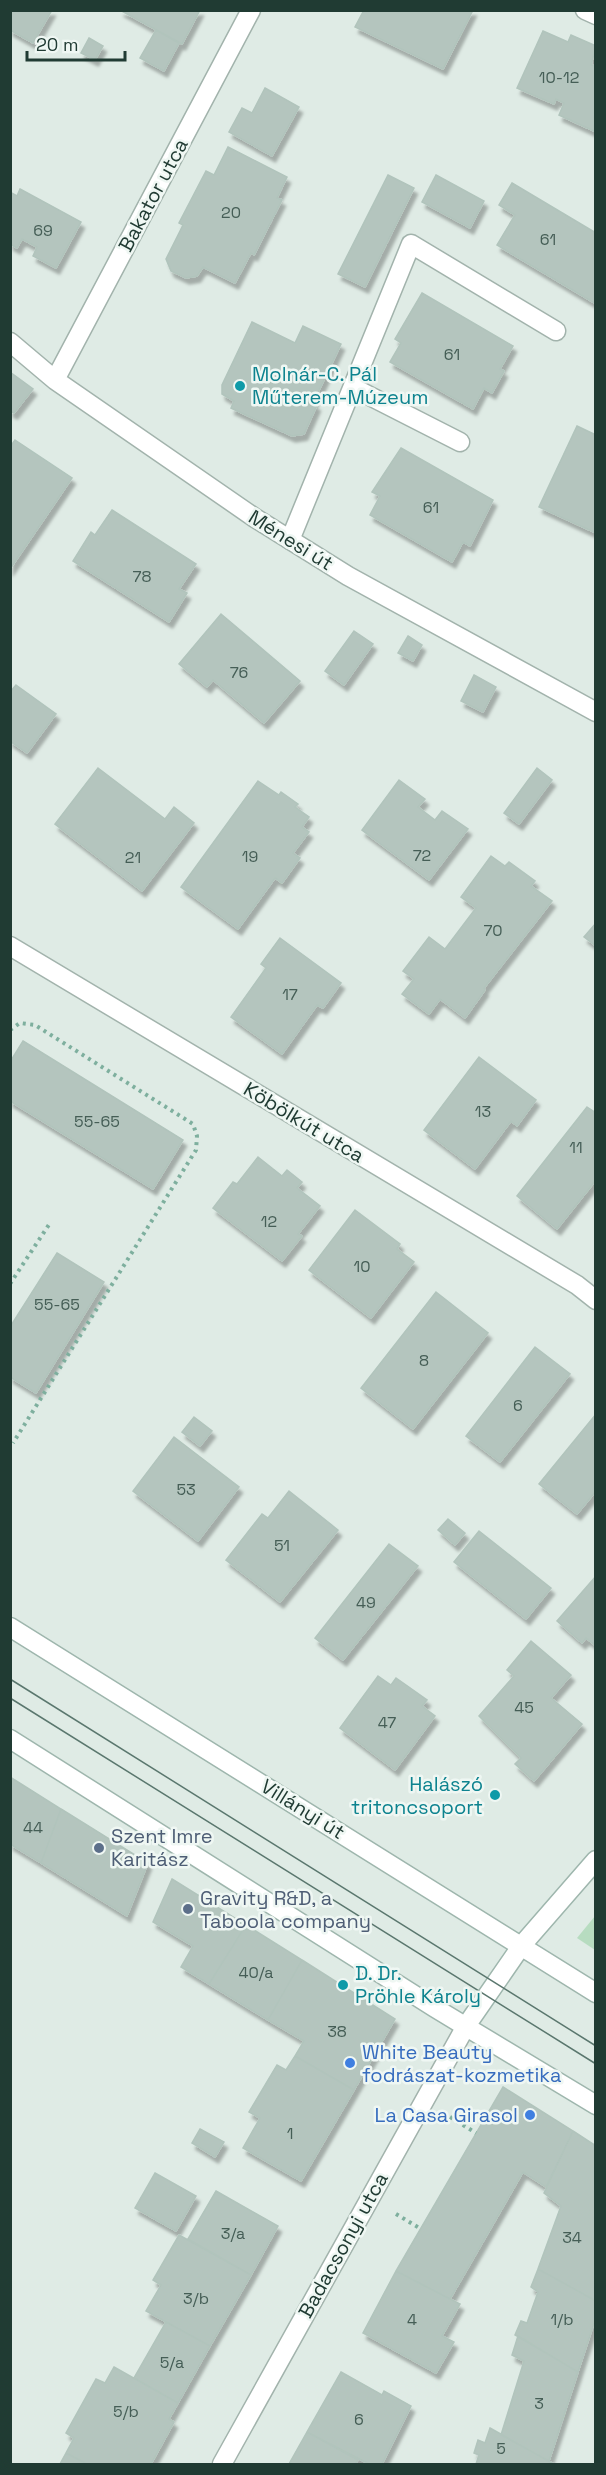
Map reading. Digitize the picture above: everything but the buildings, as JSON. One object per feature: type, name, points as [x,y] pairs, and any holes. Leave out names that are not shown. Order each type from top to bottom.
[{"type":"street","name":"Bakator utca","points":[[55,380],[251,10]]},
{"type":"street","points":[[585,10],[596,15]]},
{"type":"street","points":[[290,540],[411,244],[556,331]]},
{"type":"street","name":"Ménesi út","points":[[10,342],[55,380],[170,461],[290,540],[348,576],[594,707]]},
{"type":"street","points":[[354,388],[460,442]]},
{"type":"street","name":"Köbölkút utca","points":[[10,946],[578,1285],[596,1300]]},
{"type":"street","name":"Villányi út","points":[[10,1627],[596,1993]]},
{"type":"street","points":[[10,1739],[466,2026],[596,2105]]},
{"type":"street","name":"Badacsonyi utca","points":[[222,2464],[466,2026],[522,1945],[596,1860]]},
{"type":"path","points":[[10,1030],[20,1023],[35,1025],[193,1124],[197,1136],[196,1150],[13,1443]]},
{"type":"path","points":[[10,1284],[50,1223]]},
{"type":"path","points":[[450,2117],[476,2133]]},
{"type":"path","points":[[396,2214],[421,2229]]},
{"type":"green space","points":[[595,1916],[595,1950],[577,1938]]},
{"type":"tram line","points":[[10,1679],[596,2046]]},
{"type":"tram line","points":[[10,1698],[596,2064]]},
{"type":"place","name":"Molnár-C. Pál Műterem-Múzeum","points":[[240,386]]},
{"type":"place","name":"Halászó tritoncsoport","points":[[495,1795]]},
{"type":"place","name":"Szent Imre Karitász","points":[[99,1848]]},
{"type":"place","name":"Gravity R&D, a Taboola company","points":[[188,1909]]},
{"type":"place","name":"D. Dr. Pröhle Károly","points":[[343,1985]]},
{"type":"place","name":"White Beauty fodrászat-kozmetika","points":[[350,2063]]},
{"type":"place","name":"La Casa Girasol","points":[[530,2115]]}]
